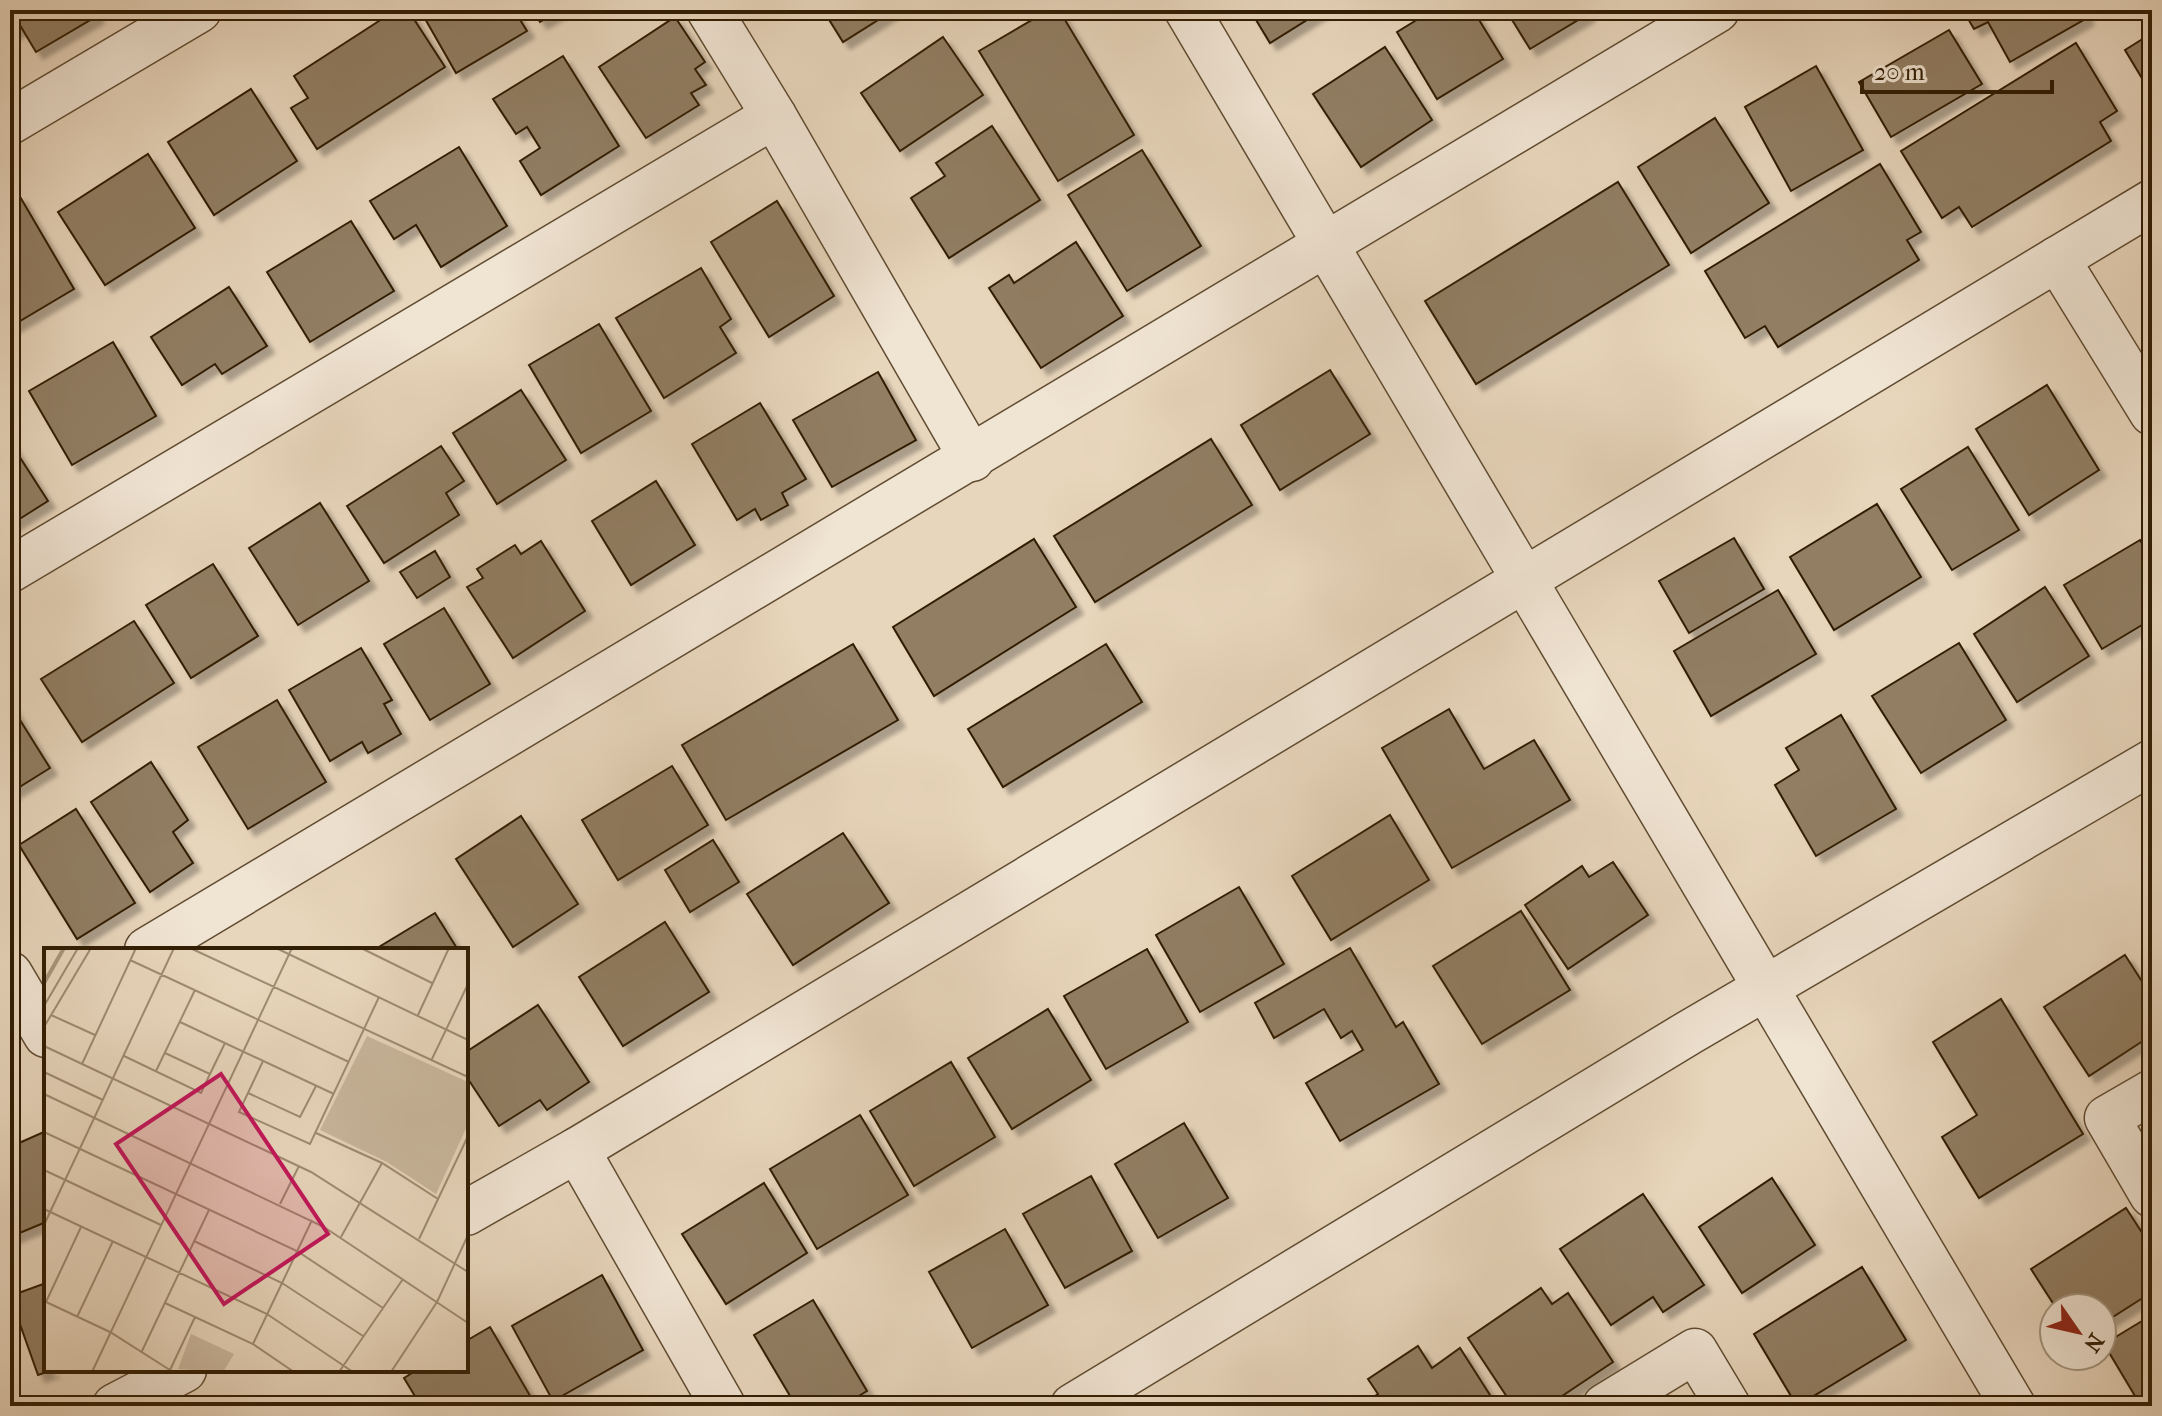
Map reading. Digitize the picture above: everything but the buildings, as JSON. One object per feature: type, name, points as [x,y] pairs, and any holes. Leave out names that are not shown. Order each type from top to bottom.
[{"type":"street","points":[[10,122],[199,10]]},
{"type":"street","points":[[709,10],[774,116],[972,459]]},
{"type":"street","points":[[1187,10],[2013,1406]]},
{"type":"street","points":[[150,948],[972,459],[1325,243],[1717,10]]},
{"type":"street","points":[[10,570],[774,116]]},
{"type":"street","points":[[468,1212],[577,1150],[2152,202]]},
{"type":"street","points":[[2057,259],[2152,413]]},
{"type":"street","points":[[1073,1406],[2152,762]]},
{"type":"street","points":[[10,974],[34,1022]]},
{"type":"street","points":[[2152,1092],[2107,1118],[2152,1195]]},
{"type":"street","points":[[577,1150],[723,1406]]},
{"type":"street","points":[[1605,1406],[1695,1351],[1728,1406]]},
{"type":"street","points":[[115,1406],[180,1372]]}]
